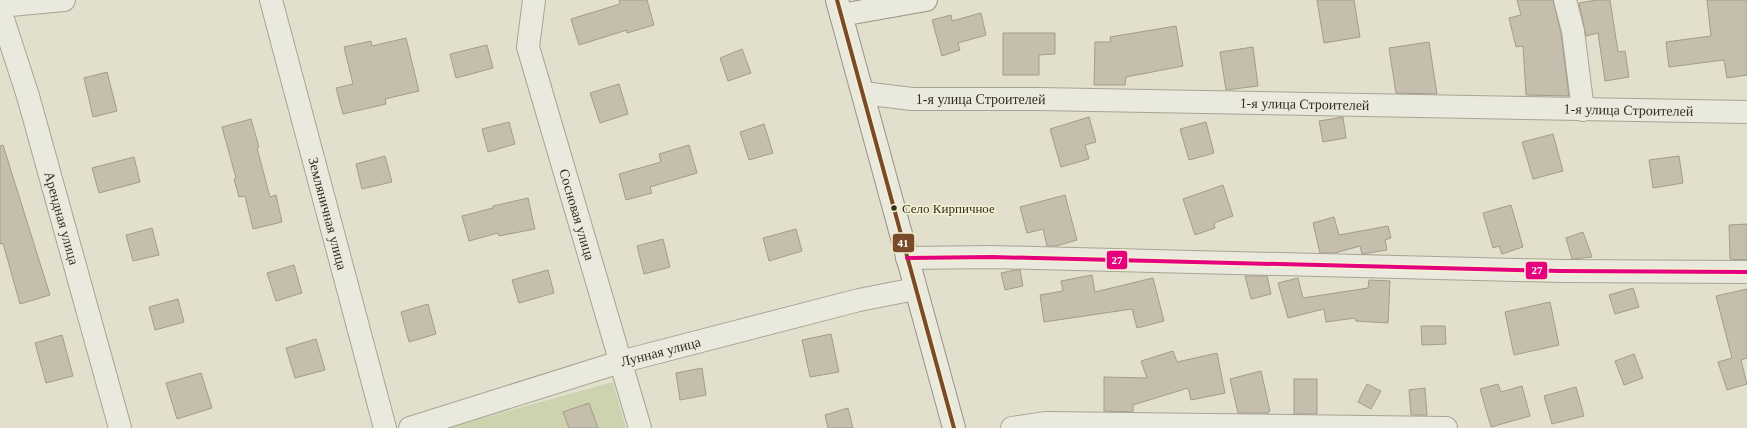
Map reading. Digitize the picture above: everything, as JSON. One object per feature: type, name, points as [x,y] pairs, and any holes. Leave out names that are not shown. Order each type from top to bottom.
[{"type":"street","points":[[0,6],[64,0]]},
{"type":"street","name":"Земляничная улица","points":[[271,0],[385,428]]},
{"type":"street","name":"Сосновая улица","points":[[534,0],[528,47],[640,428]]},
{"type":"street","points":[[926,0],[839,8],[954,428]]},
{"type":"street","points":[[1565,0],[1573,30],[1583,110]]},
{"type":"street","name":"Арендная улица","points":[[0,10],[28,96],[120,428]]},
{"type":"street","name":"1-я улица Строителей","points":[[863,93],[912,99],[1047,99],[1747,112]]},
{"type":"street","points":[[907,258],[992,257],[1560,271],[1747,272]]},
{"type":"street","name":"Лунная улица","points":[[410,428],[620,362],[859,300],[915,289]]},
{"type":"street","points":[[1012,428],[1046,423],[1446,428]]},
{"type":"green space","points":[[613,382],[626,428],[447,428]]},
{"type":"building","points":[[619,0],[647,0],[654,25],[627,33],[627,30],[579,45],[571,19],[620,4]]},
{"type":"building","points":[[1317,0],[1354,0],[1360,37],[1324,43]]},
{"type":"building","points":[[1517,0],[1553,0],[1561,33],[1569,96],[1526,95],[1523,46],[1516,47],[1509,18],[1521,15]]},
{"type":"building","points":[[1597,0],[1610,0],[1618,52],[1625,51],[1629,77],[1605,81],[1598,33],[1586,36],[1579,3]]},
{"type":"building","points":[[1707,0],[1747,0],[1747,75],[1727,78],[1724,60],[1669,67],[1666,42],[1711,36]]},
{"type":"building","points":[[981,13],[986,35],[958,43],[960,50],[942,56],[932,20],[951,15],[952,21]]},
{"type":"building","points":[[1176,26],[1183,66],[1126,77],[1125,85],[1094,85],[1095,42],[1111,42],[1110,37]]},
{"type":"building","points":[[1003,33],[1055,33],[1055,54],[1039,55],[1039,75],[1003,75]]},
{"type":"building","points":[[406,38],[419,91],[385,99],[386,104],[343,114],[336,88],[353,84],[344,47],[371,41],[372,46]]},
{"type":"building","points":[[1429,42],[1437,94],[1396,93],[1389,48]]},
{"type":"building","points":[[487,45],[493,68],[456,78],[450,54]]},
{"type":"building","points":[[1253,47],[1258,86],[1226,90],[1220,52]]},
{"type":"building","points":[[742,49],[751,73],[728,81],[720,58]]},
{"type":"building","points":[[107,72],[117,111],[93,117],[84,78]]},
{"type":"building","points":[[619,84],[628,114],[600,123],[590,93]]},
{"type":"building","points":[[1089,117],[1096,142],[1085,145],[1089,159],[1061,167],[1050,129]]},
{"type":"building","points":[[1343,117],[1346,138],[1323,142],[1319,121]]},
{"type":"building","points":[[251,119],[270,197],[276,195],[282,222],[253,229],[245,196],[239,197],[234,179],[236,178],[222,127]]},
{"type":"building","points":[[509,122],[515,144],[488,152],[482,129]]},
{"type":"building","points":[[1206,122],[1214,153],[1189,160],[1180,129]]},
{"type":"building","points":[[764,124],[773,153],[749,160],[740,132]]},
{"type":"building","points":[[1553,134],[1563,171],[1533,179],[1522,142]]},
{"type":"building","points":[[3,145],[50,295],[20,304],[3,243],[0,244],[0,146]]},
{"type":"building","points":[[689,145],[697,173],[650,187],[652,193],[626,200],[619,174],[661,162],[659,154]]},
{"type":"building","points":[[385,156],[392,182],[362,189],[356,164]]},
{"type":"building","points":[[1679,156],[1683,183],[1653,188],[1649,160]]},
{"type":"building","points":[[134,157],[140,182],[99,193],[92,168]]},
{"type":"building","points":[[1223,185],[1233,216],[1214,223],[1215,228],[1195,235],[1183,199]]},
{"type":"building","points":[[1065,195],[1077,240],[1056,246],[1047,246],[1043,229],[1027,233],[1020,207]]},
{"type":"building","points":[[528,198],[535,229],[499,236],[498,233],[469,241],[462,216],[493,208],[493,206]]},
{"type":"building","points":[[1511,205],[1523,247],[1502,254],[1499,246],[1493,248],[1483,213]]},
{"type":"building","points":[[1334,217],[1339,235],[1388,226],[1391,238],[1385,240],[1387,250],[1362,254],[1360,246],[1335,253],[1320,253],[1313,223]]},
{"type":"building","points":[[1747,224],[1747,260],[1730,259],[1729,225]]},
{"type":"building","points":[[152,228],[159,255],[133,261],[126,235]]},
{"type":"building","points":[[796,229],[802,251],[769,261],[763,238]]},
{"type":"building","points":[[1583,232],[1592,257],[1572,259],[1566,238]]},
{"type":"building","points":[[663,239],[670,267],[644,274],[637,246]]},
{"type":"building","points":[[294,265],[302,293],[276,301],[267,273]]},
{"type":"building","points":[[548,270],[554,293],[519,303],[512,280]]},
{"type":"building","points":[[1020,270],[1023,286],[1005,290],[1001,273]]},
{"type":"building","points":[[1092,275],[1095,292],[1153,278],[1164,321],[1137,328],[1132,309],[1044,322],[1040,295],[1063,291],[1061,281]]},
{"type":"building","points":[[1245,276],[1267,276],[1271,294],[1251,299]]},
{"type":"building","points":[[1298,278],[1303,298],[1368,288],[1369,280],[1390,281],[1388,323],[1356,321],[1355,318],[1326,322],[1324,309],[1288,318],[1278,283]]},
{"type":"building","points":[[1633,288],[1639,307],[1615,314],[1609,295]]},
{"type":"building","points":[[1747,289],[1747,358],[1741,360],[1747,384],[1727,390],[1718,362],[1732,358],[1716,296]]},
{"type":"building","points":[[178,299],[184,322],[155,330],[149,307]]},
{"type":"building","points":[[1550,302],[1559,345],[1514,355],[1505,312]]},
{"type":"building","points":[[428,304],[436,334],[409,342],[401,312]]},
{"type":"building","points":[[1421,326],[1445,326],[1446,344],[1422,345]]},
{"type":"building","points":[[831,334],[839,372],[810,377],[802,340]]},
{"type":"building","points":[[62,335],[73,376],[46,383],[35,343]]},
{"type":"building","points":[[316,339],[325,370],[295,378],[286,348]]},
{"type":"building","points":[[1173,351],[1177,362],[1217,353],[1225,393],[1191,400],[1188,388],[1133,405],[1133,412],[1104,411],[1104,377],[1147,378],[1141,361]]},
{"type":"building","points":[[1634,354],[1643,378],[1624,385],[1615,361]]},
{"type":"building","points":[[702,368],[706,395],[680,400],[676,373]]},
{"type":"building","points":[[1261,371],[1270,411],[1268,413],[1238,413],[1230,379]]},
{"type":"building","points":[[201,373],[212,408],[177,419],[166,383]]},
{"type":"building","points":[[1294,379],[1317,379],[1317,414],[1294,414]]},
{"type":"building","points":[[1367,384],[1381,391],[1371,409],[1358,402]]},
{"type":"building","points":[[1498,384],[1501,392],[1522,386],[1530,416],[1491,427],[1480,389]]},
{"type":"building","points":[[1576,387],[1584,416],[1552,424],[1544,396]]},
{"type":"building","points":[[1425,388],[1427,415],[1411,415],[1409,390]]},
{"type":"building","points":[[589,403],[598,428],[569,428],[563,412]]},
{"type":"building","points":[[848,408],[853,428],[828,428],[825,415]]},
{"type":"transit line","name":"41","points":[[837,0],[954,428]]},
{"type":"transit line","name":"27","points":[[907,258],[992,257],[1560,271],[1747,272]]},
{"type":"place","name":"Село Кирпичное","points":[[894,208]]}]
